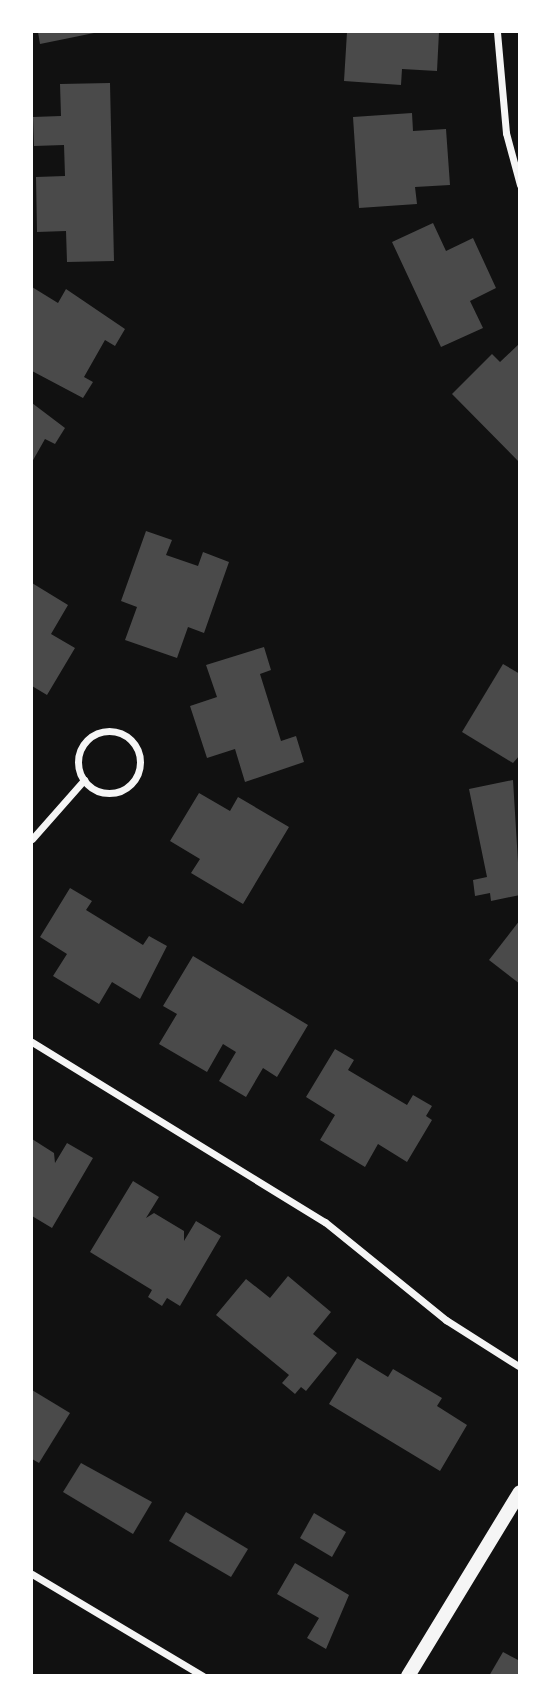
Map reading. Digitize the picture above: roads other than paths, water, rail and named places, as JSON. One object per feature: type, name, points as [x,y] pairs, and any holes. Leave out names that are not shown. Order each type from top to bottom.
[{"type":"main road","points":[[408,1675],[520,1492]]},
{"type":"street","points":[[497,32],[506,133],[520,185]]},
{"type":"street","points":[[119,731],[138,748],[138,774],[119,792],[106,793],[84,780],[78,755],[93,734],[119,731]]},
{"type":"street","points":[[32,839],[84,780]]},
{"type":"street","points":[[32,1042],[325,1222],[446,1320],[520,1367]]},
{"type":"street","points":[[32,1574],[203,1675]]}]
